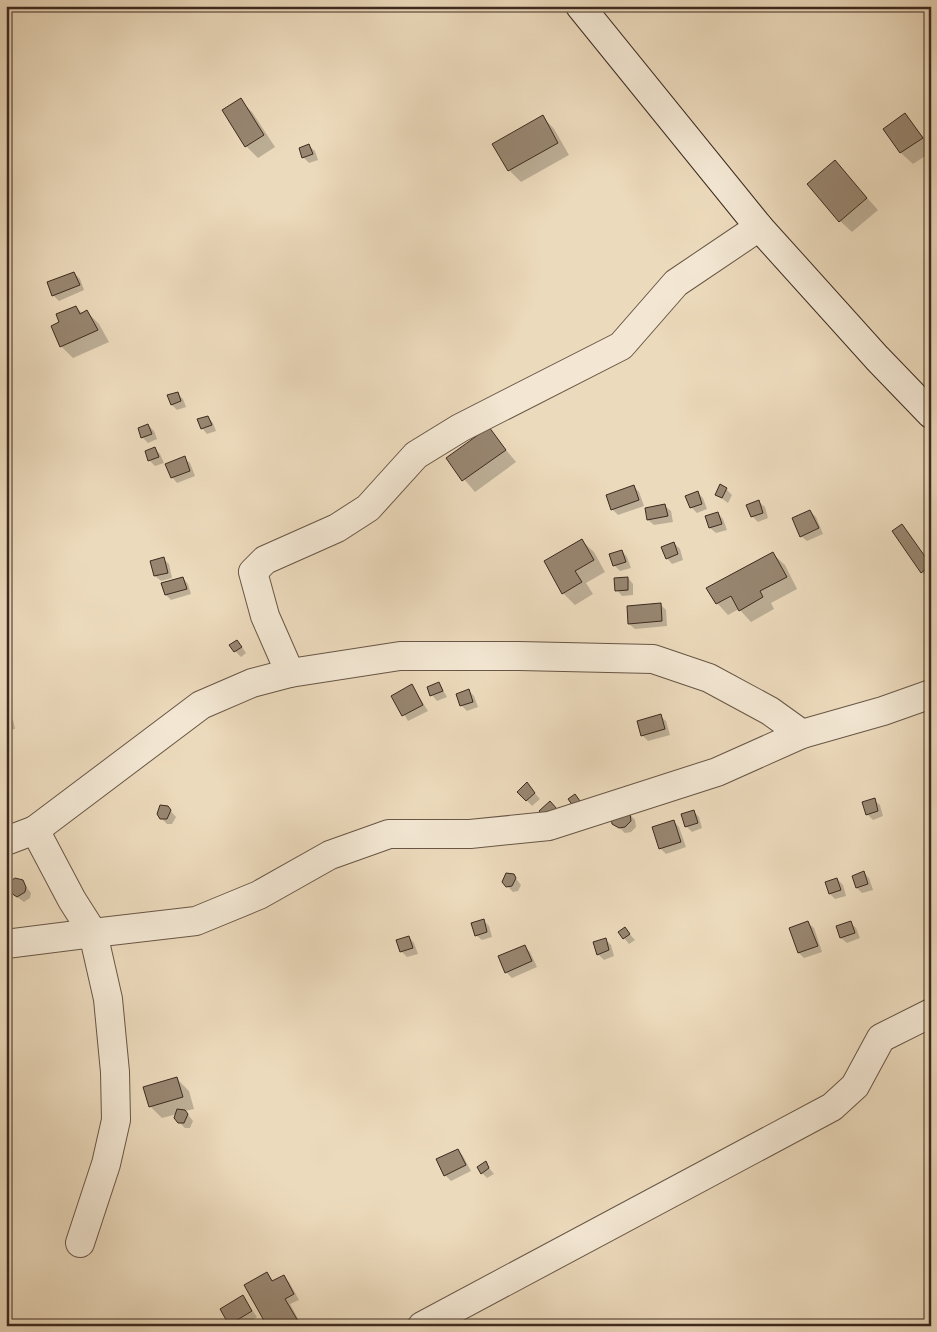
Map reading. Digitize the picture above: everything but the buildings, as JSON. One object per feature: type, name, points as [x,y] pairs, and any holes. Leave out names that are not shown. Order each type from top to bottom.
[{"type":"street","points":[[580,6],[759,227],[877,358],[931,414]]},
{"type":"street","points":[[290,673],[265,616],[253,572],[265,560],[337,528],[368,508],[416,455],[460,428],[621,346],[676,283],[759,227]]},
{"type":"street","points":[[6,841],[35,830],[201,705],[252,683],[290,673],[400,656],[653,659],[709,678],[770,711],[802,734]]},
{"type":"street","points":[[6,944],[196,921],[259,896],[330,855],[389,834],[470,834],[549,826],[717,772],[802,734],[882,711],[931,694]]},
{"type":"street","points":[[35,830],[72,900],[93,933],[108,999],[115,1072],[116,1120],[106,1164],[80,1243]]},
{"type":"street","points":[[422,1326],[832,1107],[855,1086],[881,1038],[931,1013]]}]
